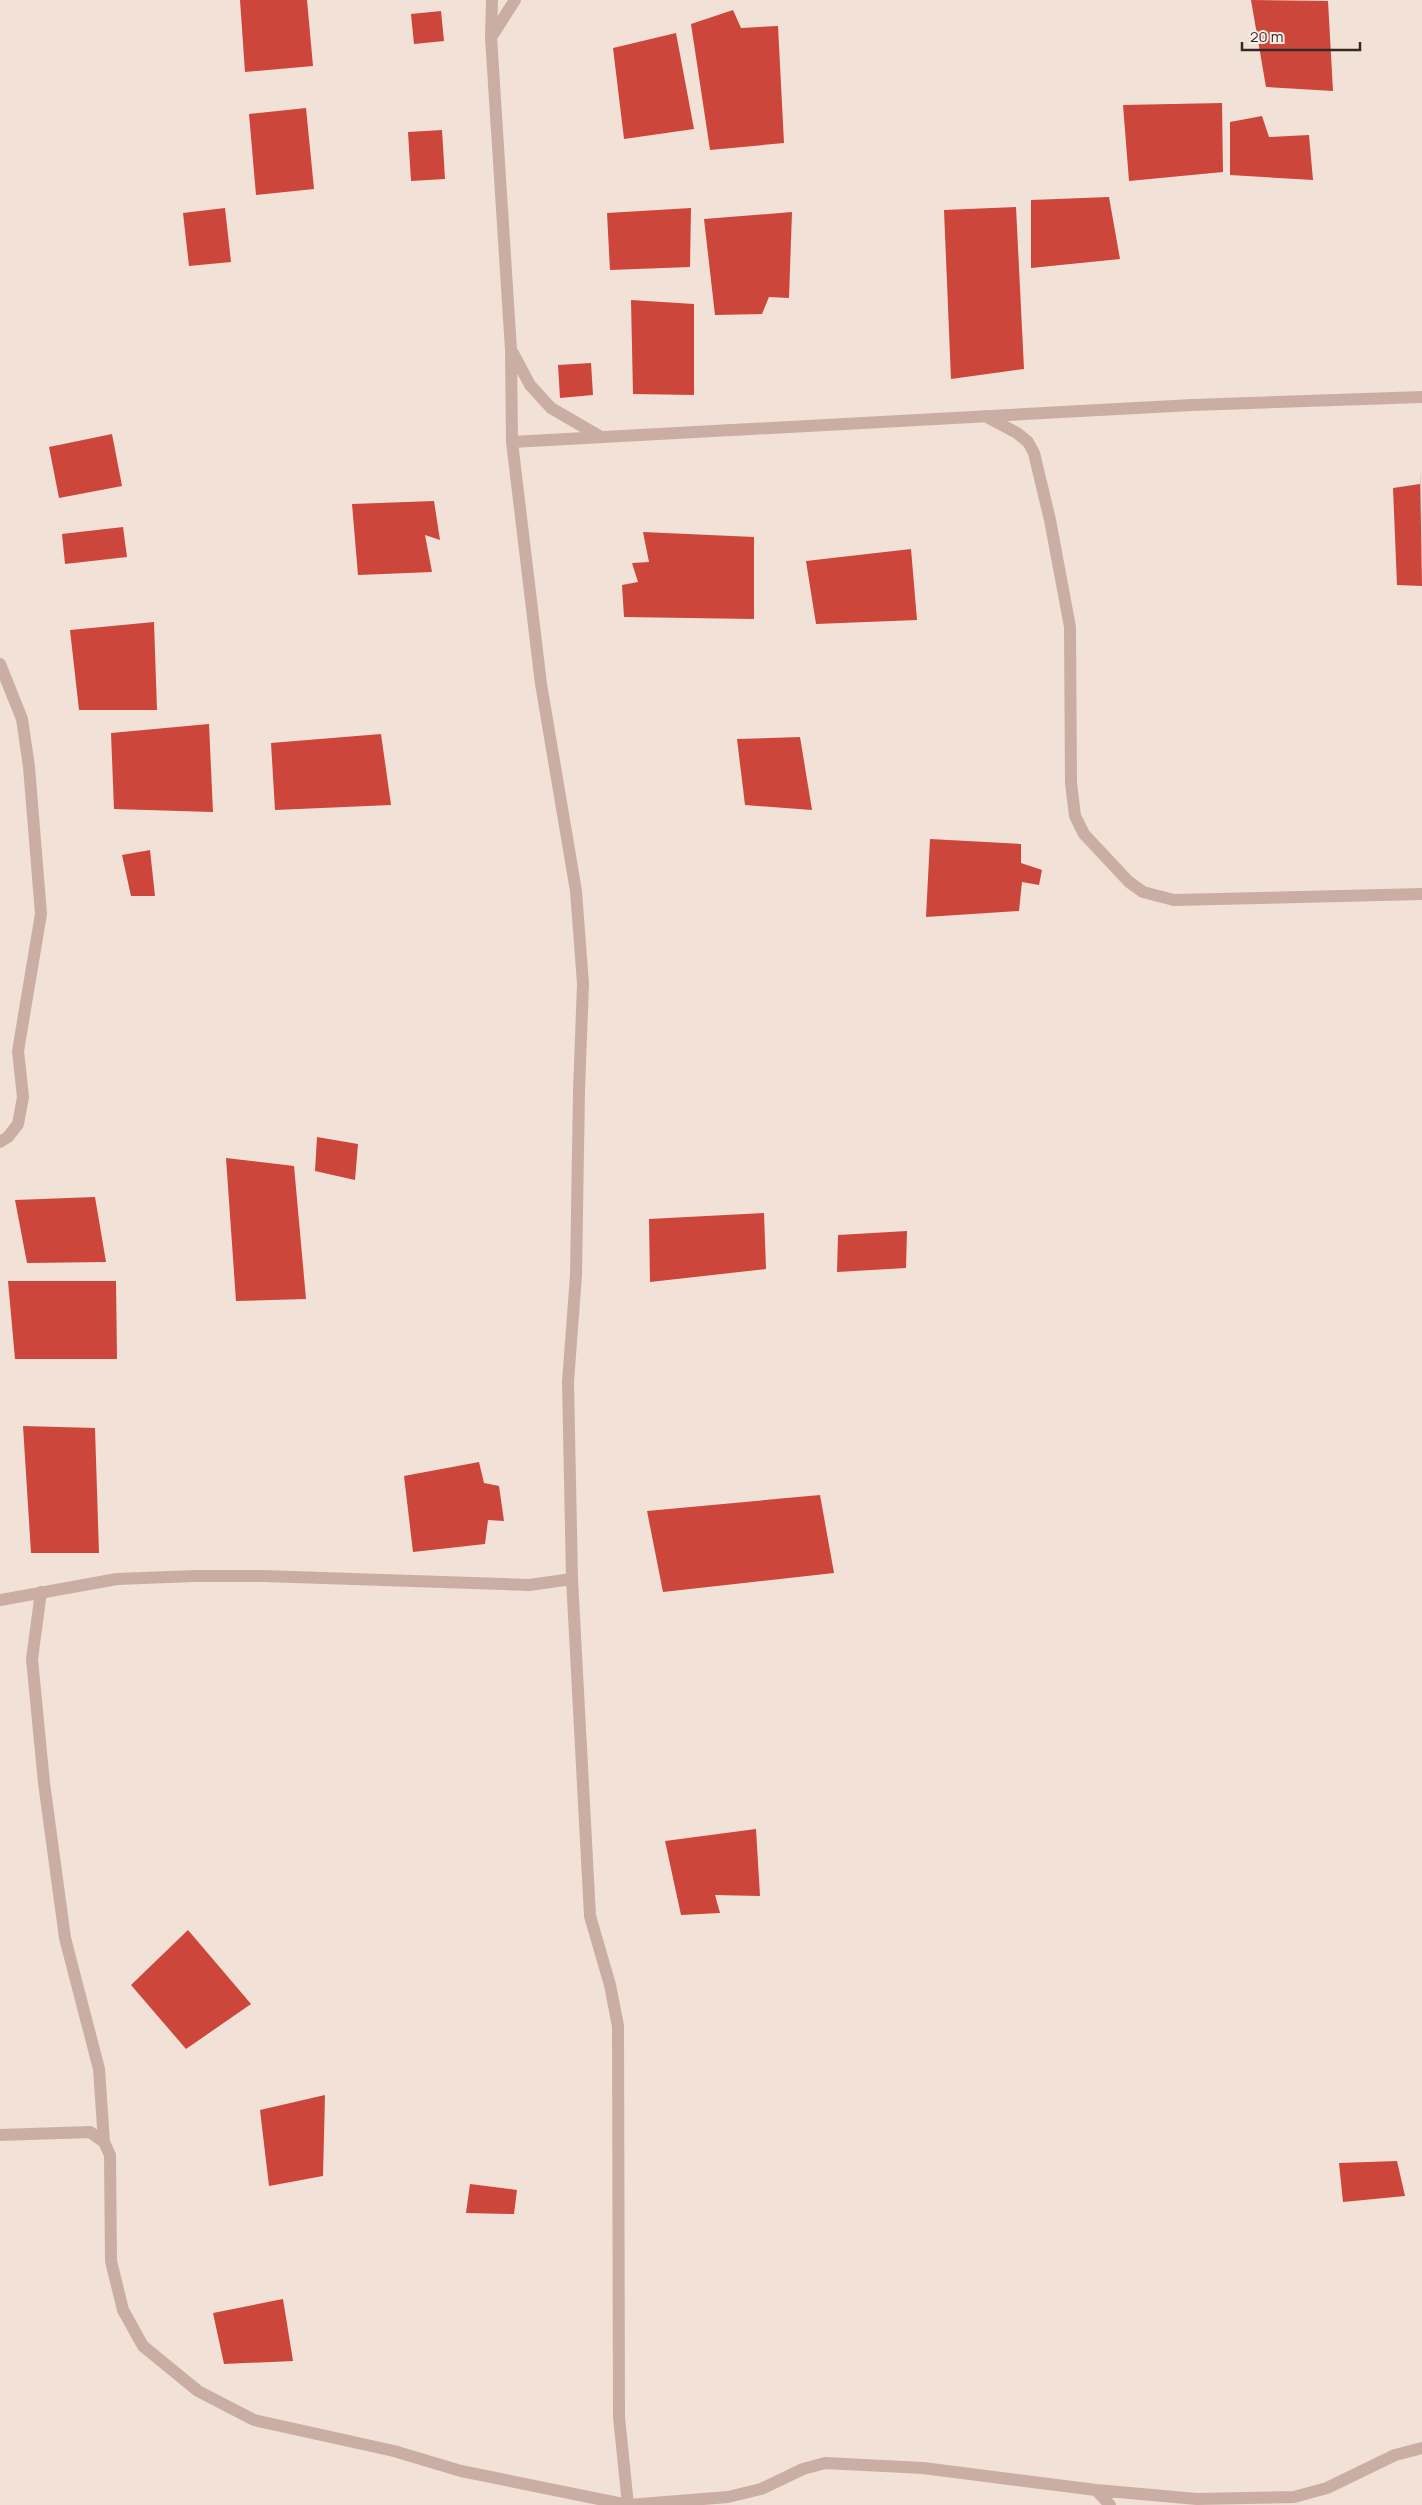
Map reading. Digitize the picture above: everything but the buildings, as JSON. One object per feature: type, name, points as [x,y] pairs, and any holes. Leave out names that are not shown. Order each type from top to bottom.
[{"type":"street","points":[[492,0],[492,37],[512,350],[512,442],[541,684],[576,891],[583,984],[576,1275],[568,1382],[572,1579],[590,1916],[610,1985],[618,2026],[619,2418],[628,2505]]},
{"type":"street","points":[[492,37],[515,0]]},
{"type":"street","points":[[512,350],[530,385],[551,408],[602,437]]},
{"type":"street","points":[[512,442],[1192,404],[1422,397]]},
{"type":"street","points":[[984,416],[1017,433],[1028,442],[1034,453],[1050,520],[1070,627],[1071,783],[1075,816],[1084,834],[1104,858],[1129,882],[1143,892],[1174,900],[1422,894]]},
{"type":"street","points":[[0,664],[22,719],[30,767],[41,914],[18,1051],[23,1097],[18,1124],[8,1137],[0,1142]]},
{"type":"street","points":[[0,1600],[118,1579],[195,1576],[263,1576],[528,1585],[572,1579]]},
{"type":"street","points":[[41,1592],[32,1659],[44,1783],[65,1938],[99,2069],[104,2142],[110,2156],[111,2261],[123,2310],[143,2346],[198,2391],[254,2420],[394,2451],[461,2471],[628,2505],[728,2497],[761,2489],[803,2469],[825,2463],[923,2468],[1096,2490],[1197,2499],[1294,2497],[1327,2488],[1395,2456],[1422,2448]]},
{"type":"street","points":[[0,2135],[90,2132],[104,2142]]},
{"type":"street","points":[[1096,2490],[1110,2505]]}]
